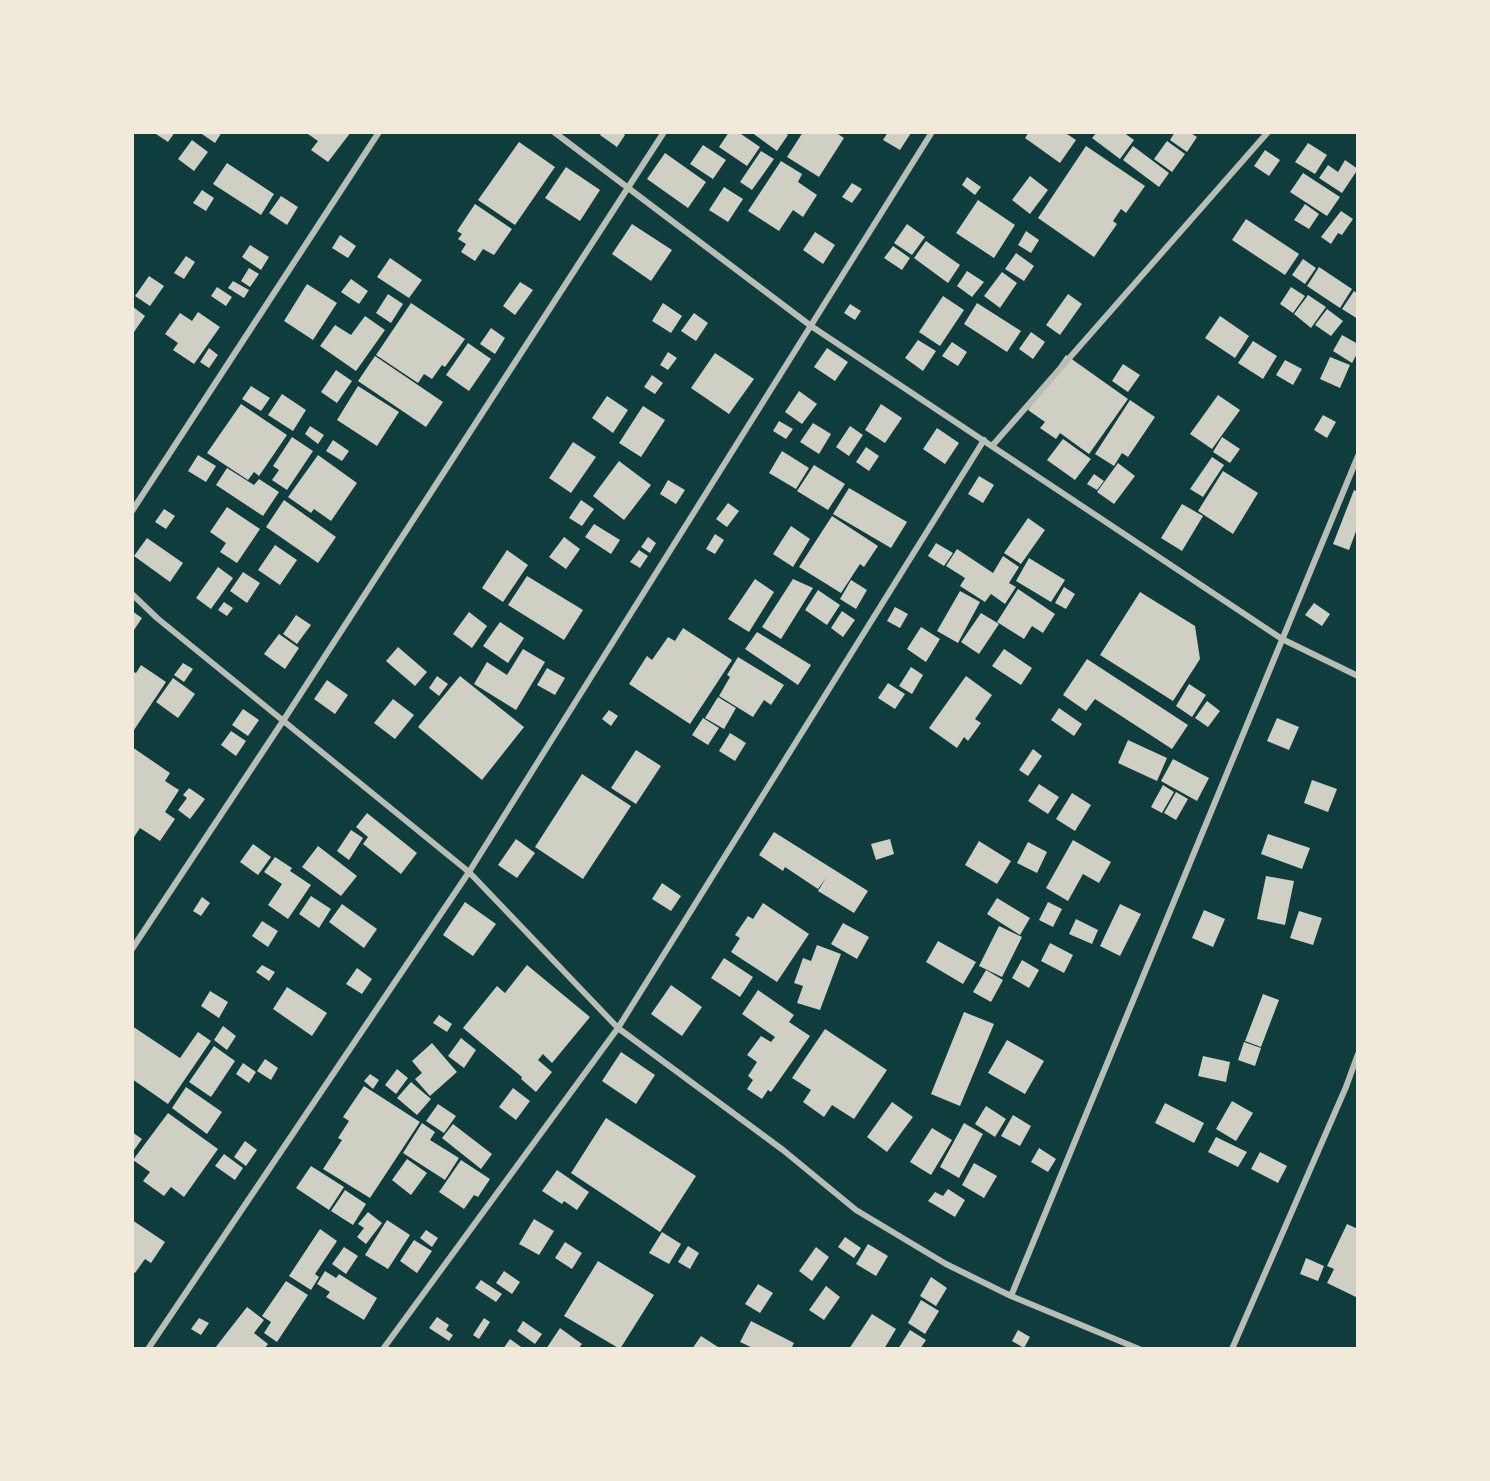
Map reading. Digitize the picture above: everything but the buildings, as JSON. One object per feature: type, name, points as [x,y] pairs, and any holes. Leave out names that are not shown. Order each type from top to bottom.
[{"type":"street","points":[[132,511],[379,132]]},
{"type":"street","points":[[554,132],[812,326],[1282,639],[1358,676]]},
{"type":"street","points":[[132,949],[283,721],[664,132]]},
{"type":"street","points":[[148,1349],[469,872],[932,132]]},
{"type":"street","points":[[992,446],[1268,132]]},
{"type":"street","points":[[383,1349],[618,1028],[984,440]]},
{"type":"street","points":[[1011,1296],[1358,456]]},
{"type":"street","points":[[132,594],[157,618],[469,872],[618,1028],[783,1150],[856,1210],[946,1264],[1011,1296],[1139,1349]]},
{"type":"street","points":[[1232,1349],[1342,1098],[1358,1054]]}]
